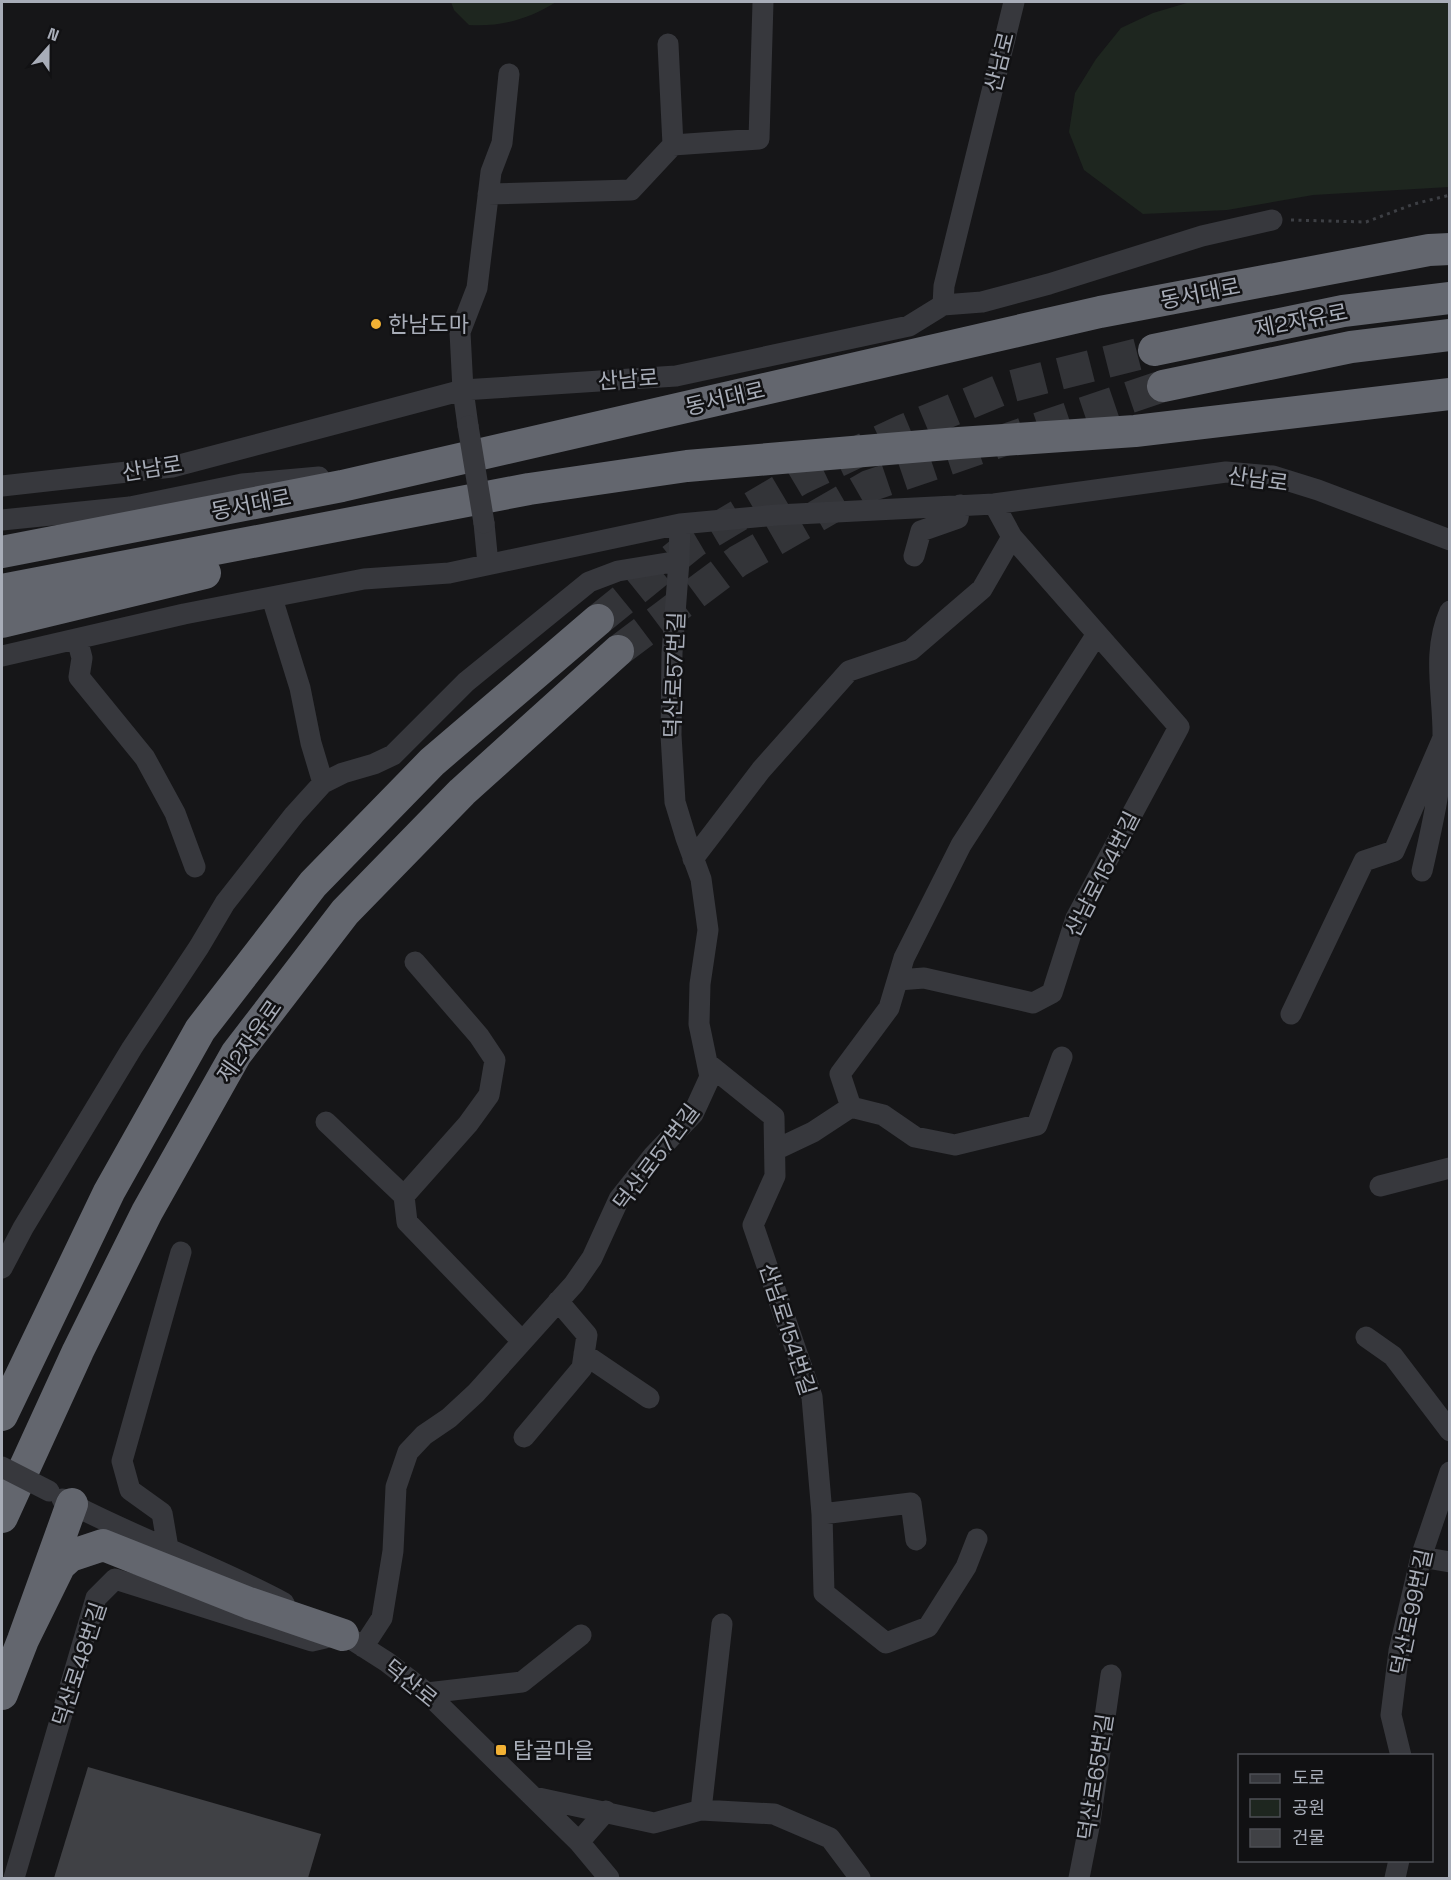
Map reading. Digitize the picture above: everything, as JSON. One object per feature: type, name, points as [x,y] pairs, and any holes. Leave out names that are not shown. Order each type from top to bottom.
[{"type":"highway","name":"동서대로","points":[[2,552],[342,486],[1100,312],[1429,250],[1449,249]]},
{"type":"highway","name":"제2자유로","points":[[1154,350],[1343,311],[1449,298]]},
{"type":"highway","name":"제2자유로","points":[[1163,386],[1351,347],[1449,334]]},
{"type":"highway","name":"동서대로","points":[[2,590],[529,489],[687,466],[1135,431],[1449,394]]},
{"type":"highway","points":[[2,622],[99,597],[374,537],[452,505]]},
{"type":"highway","name":"제2자유로","points":[[2,1415],[109,1192],[200,1030],[313,885],[416,778],[598,620]]},
{"type":"highway","name":"제2자유로","points":[[2,1517],[78,1351],[147,1212],[236,1054],[354,903],[462,792],[618,651]]},
{"type":"highway","points":[[23,1640],[60,1498]]},
{"type":"highway","points":[[2,1694],[23,1640],[60,1565],[70,1556],[103,1545],[249,1603],[353,1641]]},
{"type":"street","points":[[488,194],[631,190],[673,145],[759,139],[763,2]]},
{"type":"street","name":"산남로","points":[[2,486],[172,467],[462,390],[676,376],[909,326],[943,305],[944,286],[1014,2]]},
{"type":"street","points":[[668,44],[673,145]]},
{"type":"street","points":[[488,564],[484,524],[462,390],[460,332],[477,288],[491,172],[502,143],[509,74]]},
{"type":"street","points":[[943,305],[993,299],[1049,284],[1202,236],[1272,220]]},
{"type":"street","points":[[2,520],[130,507],[242,484],[418,469]]},
{"type":"street","name":"산남로","points":[[2,656],[184,614],[364,579],[449,573],[680,524],[777,515],[994,504],[1226,472],[1274,476],[1318,490],[1449,540]]},
{"type":"street","name":"산남로154번길","points":[[898,980],[924,978],[1033,1003],[1052,993],[1076,918],[1179,727],[1012,537],[994,504]]},
{"type":"street","points":[[914,556],[921,531],[958,518],[960,505]]},
{"type":"street","name":"덕산로57번길","points":[[353,1641],[382,1618],[393,1551],[396,1487],[408,1452],[424,1435],[449,1418],[476,1393],[574,1284],[592,1258],[619,1199],[653,1156],[693,1114],[710,1077],[699,1024],[700,984],[708,930],[701,879],[675,802],[670,735],[672,653],[680,561],[680,524]]},
{"type":"street","points":[[693,859],[761,770],[849,671],[911,650],[982,589],[1012,537]]},
{"type":"street","points":[[2,1268],[23,1228],[132,1048],[199,947],[225,903],[294,814],[323,783],[343,773],[374,764],[393,755],[466,682],[589,582],[618,571],[680,561]]},
{"type":"street","points":[[272,598],[300,688],[311,743],[323,783]]},
{"type":"street","points":[[1422,871],[1438,800],[1443,738],[1438,669],[1443,626],[1449,611]]},
{"type":"street","points":[[851,1107],[840,1074],[889,1008],[904,958],[961,845],[1097,634]]},
{"type":"street","points":[[76,639],[82,658],[79,677],[145,758],[176,813],[195,867]]},
{"type":"street","points":[[1291,1014],[1364,861],[1394,851],[1443,738]]},
{"type":"street","points":[[404,1196],[468,1124],[489,1095],[495,1060],[479,1036],[415,962]]},
{"type":"street","points":[[775,1150],[813,1132],[851,1107],[883,1115],[915,1137],[955,1145],[1037,1125],[1062,1057]]},
{"type":"street","name":"산남로154번길","points":[[707,1063],[774,1118],[775,1176],[753,1225],[812,1397],[822,1514],[824,1593],[886,1643],[928,1627],[966,1567],[977,1539]]},
{"type":"street","points":[[326,1122],[404,1196],[406,1222],[522,1341]]},
{"type":"street","points":[[1380,1186],[1449,1168]]},
{"type":"street","points":[[168,1548],[162,1514],[130,1490],[122,1461],[181,1252]]},
{"type":"street","points":[[524,1437],[582,1368],[587,1335],[558,1301]]},
{"type":"street","points":[[1366,1337],[1393,1356],[1449,1431]]},
{"type":"street","points":[[585,1354],[649,1398]]},
{"type":"street","name":"덕산로","points":[[2,1467],[60,1498],[253,1586],[353,1641],[427,1693],[579,1842],[609,1878]]},
{"type":"street","name":"덕산로99번길","points":[[1401,1754],[1391,1715],[1399,1651],[1421,1557],[1449,1472]]},
{"type":"street","points":[[822,1514],[911,1503],[916,1540]]},
{"type":"street","points":[[1421,1557],[1449,1562]]},
{"type":"street","name":"덕산로48번길","points":[[14,1878],[96,1598],[115,1579],[312,1641],[353,1641]]},
{"type":"street","points":[[701,1810],[722,1624]]},
{"type":"street","points":[[427,1693],[522,1682],[580,1635]]},
{"type":"street","name":"덕산로65번길","points":[[1079,1878],[1090,1822],[1111,1675]]},
{"type":"street","points":[[534,1797],[654,1823],[701,1810],[774,1814],[830,1838],[860,1878]]},
{"type":"street","points":[[579,1842],[606,1811]]},
{"type":"street","points":[[1395,1878],[1399,1862]]},
{"type":"path","points":[[1272,220],[1366,222],[1414,204],[1449,195]]},
{"type":"green space","points":[[451,2],[556,2],[514,21],[492,25],[469,25],[454,10]]},
{"type":"green space","points":[[1190,2],[1449,2],[1449,187],[1313,195],[1227,210],[1143,214],[1084,170],[1069,132],[1075,93],[1096,59],[1121,28],[1153,13]]},
{"type":"building","points":[[88,1767],[321,1834],[308,1878],[54,1878]]},
{"type":"tunnel","points":[[598,620],[694,542],[800,479],[904,430],[1008,387],[1154,350]]},
{"type":"tunnel","points":[[618,651],[738,561],[869,486],[1163,386]]},
{"type":"place","name":"한남도마","points":[[376,324]]},
{"type":"place","name":"탑골마을","points":[[501,1750]]}]
